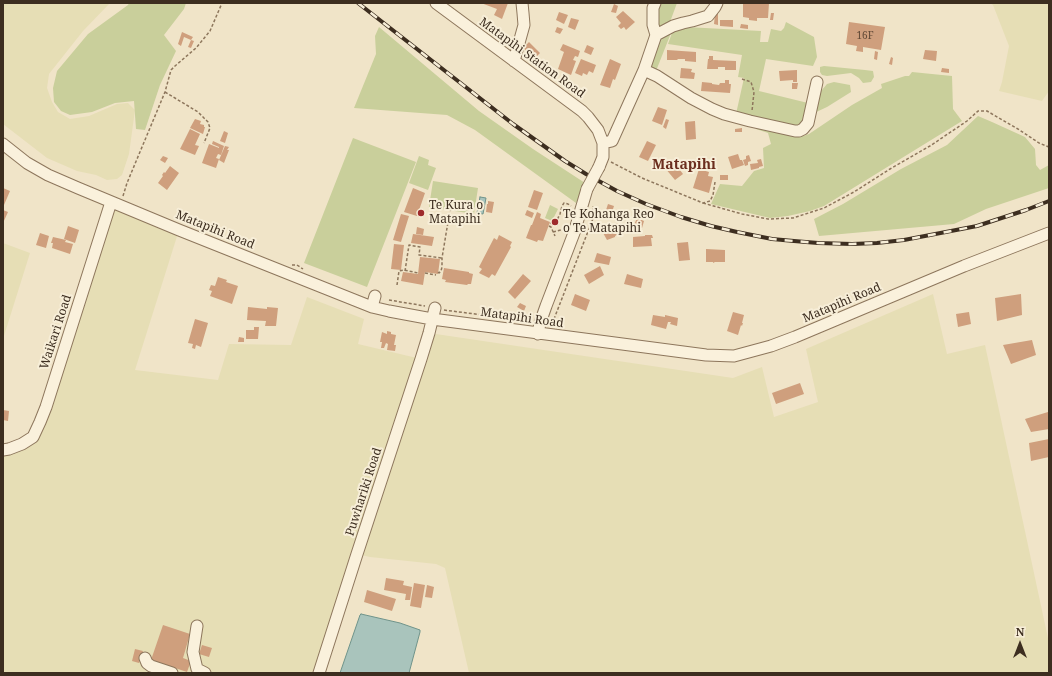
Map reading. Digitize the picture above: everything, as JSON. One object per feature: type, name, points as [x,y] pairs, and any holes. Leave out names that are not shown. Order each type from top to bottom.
[{"type":"street","name":"Matapihi Station Road","points":[[436,3],[582,111],[598,130],[604,143]]},
{"type":"street","points":[[514,61],[524,25],[522,3]]},
{"type":"street","points":[[543,326],[546,306],[574,233],[587,189],[601,162],[604,143],[612,141],[644,70],[656,35],[652,25],[654,3]]},
{"type":"street","points":[[656,35],[673,26],[708,16],[717,3]]},
{"type":"street","points":[[644,70],[657,76],[712,110],[750,121],[795,131],[803,129],[808,123],[817,82]]},
{"type":"street","name":"Matapihi Road","points":[[3,144],[27,163],[115,204],[373,301],[389,311],[434,313],[543,326],[706,356],[734,356],[771,346],[964,266],[1049,233]]},
{"type":"street","name":"Waikari Road","points":[[3,450],[22,444],[33,436],[40,422],[115,204]]},
{"type":"street","name":"Puwhariki Road","points":[[319,673],[421,359],[434,313]]},
{"type":"street","points":[[197,626],[193,652],[198,672]]},
{"type":"street","points":[[145,658],[147,663],[151,666],[172,673]]},
{"type":"path","points":[[115,204],[127,183],[165,92],[171,70],[196,48],[210,32],[222,3]]},
{"type":"path","points":[[742,79],[751,82],[754,92],[750,121]]},
{"type":"path","points":[[165,92],[198,112],[208,122],[210,128],[204,144]]},
{"type":"path","points":[[601,162],[610,162],[642,178],[703,203],[726,210],[768,219],[793,218],[824,208],[854,192],[930,146],[967,121],[978,111],[987,111],[997,116],[1039,143],[1049,147]]},
{"type":"path","points":[[703,203],[710,201],[713,195],[715,182]]},
{"type":"path","points":[[550,223],[553,224],[557,221],[564,203],[572,207],[573,210]]},
{"type":"path","points":[[543,326],[554,319],[594,216],[593,203]]},
{"type":"path","points":[[438,272],[441,271],[442,267],[442,258],[450,210]]},
{"type":"path","points":[[549,226],[551,227],[554,236]]},
{"type":"path","points":[[553,232],[564,229],[567,226]]},
{"type":"path","points":[[405,270],[410,245],[420,247],[419,255],[442,258]]},
{"type":"path","points":[[288,265],[297,265],[303,268]]},
{"type":"path","points":[[397,285],[399,271],[405,270],[418,272]]},
{"type":"path","points":[[425,274],[436,276]]},
{"type":"path","points":[[373,301],[385,300],[417,304],[434,313],[543,326],[554,325]]},
{"type":"shaded area","points":[[3,3],[110,3],[83,31],[49,74],[47,88],[52,102],[58,112],[70,119],[89,116],[117,104],[128,103],[135,110],[129,154],[122,175],[117,179],[107,180],[96,175],[77,171],[47,158],[3,124]]},
{"type":"shaded area","points":[[990,3],[1049,3],[1049,91],[1042,101],[999,91],[1009,46],[993,5]]},
{"type":"shaded area","points":[[111,202],[179,230],[135,370],[218,380],[229,344],[291,345],[307,297],[364,319],[358,344],[421,359],[429,333],[733,378],[762,367],[774,417],[818,402],[806,349],[933,294],[947,354],[985,345],[1049,643],[1049,673],[469,673],[445,568],[436,564],[370,557],[357,554],[319,673],[3,673],[3,450],[33,437]]},
{"type":"shaded area","points":[[3,243],[30,253],[3,339]]},
{"type":"green space","points":[[129,3],[186,3],[184,9],[164,35],[176,51],[160,85],[145,130],[136,129],[134,101],[115,103],[92,112],[70,115],[61,111],[54,102],[53,88],[57,71],[88,34]]},
{"type":"green space","points":[[661,3],[677,3],[670,22],[659,28],[656,13]]},
{"type":"green space","points":[[786,22],[814,37],[817,57],[813,66],[766,59],[759,91],[808,103],[804,122],[800,127],[736,114],[744,78],[738,77],[742,55],[668,44],[672,33],[686,27],[761,31],[760,42],[768,42],[771,29],[781,31]]},
{"type":"green space","points":[[379,27],[479,111],[585,183],[576,203],[475,130],[447,115],[354,108],[376,54],[375,36]]},
{"type":"green space","points":[[664,33],[671,33],[656,71],[651,68],[649,64]]},
{"type":"green space","points":[[824,66],[873,71],[874,77],[871,82],[863,83],[859,78],[851,73],[827,76],[822,75],[820,72],[820,67]]},
{"type":"green space","points":[[912,72],[952,76],[953,109],[962,121],[824,206],[810,211],[770,218],[711,204],[720,184],[742,186],[754,171],[764,168],[763,148],[771,144],[768,133],[756,129],[757,126],[803,136],[809,134],[852,105],[882,88],[881,84],[909,76]]},
{"type":"green space","points":[[834,82],[850,85],[851,92],[827,107],[812,114],[816,97],[827,84]]},
{"type":"green space","points":[[978,116],[1025,137],[1035,149],[1036,165],[1040,170],[1049,165],[1049,188],[986,209],[954,224],[819,236],[814,219],[843,204],[901,169],[947,145]]},
{"type":"green space","points":[[353,138],[416,162],[367,287],[304,263]]},
{"type":"green space","points":[[419,156],[429,160],[428,165],[436,168],[428,190],[409,183]]},
{"type":"green space","points":[[433,181],[478,188],[474,214],[429,207]]},
{"type":"green space","points":[[550,205],[558,209],[552,221],[545,218]]},
{"type":"water","points":[[480,197],[486,198],[483,214],[477,213]]},
{"type":"water","points":[[361,614],[400,623],[420,630],[409,673],[340,673]]},
{"type":"building","points":[[481,3],[508,3],[502,19],[494,15],[497,9]]},
{"type":"building","points":[[743,3],[769,3],[768,18],[757,18],[757,21],[749,20],[749,18],[743,17]]},
{"type":"building","points":[[614,4],[618,6],[616,13],[611,12]]},
{"type":"building","points":[[623,11],[635,22],[626,30],[624,27],[621,29],[618,26],[621,23],[616,17]]},
{"type":"building","points":[[559,12],[568,15],[564,24],[556,20]]},
{"type":"building","points":[[771,13],[774,13],[773,20],[770,20]]},
{"type":"building","points":[[715,14],[718,14],[718,25],[714,24]]},
{"type":"building","points":[[571,18],[579,20],[575,30],[568,27]]},
{"type":"building","points":[[720,20],[733,20],[733,27],[720,26]]},
{"type":"building","points":[[849,22],[885,27],[881,50],[863,47],[863,52],[856,51],[857,46],[846,44]]},
{"type":"building","points":[[741,24],[748,25],[748,29],[740,28]]},
{"type":"building","points":[[557,27],[563,29],[560,34],[555,32]]},
{"type":"building","points":[[182,32],[193,37],[191,40],[184,37],[181,46],[178,44]]},
{"type":"building","points":[[191,40],[194,41],[191,48],[188,47]]},
{"type":"building","points":[[529,42],[540,53],[535,58],[523,48]]},
{"type":"building","points":[[563,44],[580,51],[578,57],[575,56],[573,60],[576,61],[571,75],[558,69],[564,52],[560,50]]},
{"type":"building","points":[[587,45],[594,48],[591,55],[584,52]]},
{"type":"building","points":[[667,50],[696,52],[696,62],[685,61],[685,59],[667,60]]},
{"type":"building","points":[[925,50],[937,51],[936,61],[923,59]]},
{"type":"building","points":[[875,51],[878,52],[877,60],[874,59]]},
{"type":"building","points":[[709,56],[713,56],[713,60],[736,61],[736,70],[725,70],[725,67],[718,67],[718,69],[707,69]]},
{"type":"building","points":[[891,57],[893,58],[892,65],[889,64]]},
{"type":"building","points":[[581,59],[596,65],[593,73],[589,71],[587,75],[583,73],[582,76],[575,73]]},
{"type":"building","points":[[610,59],[621,64],[615,80],[613,79],[610,88],[600,85]]},
{"type":"building","points":[[681,68],[692,69],[691,72],[695,73],[694,79],[680,78]]},
{"type":"building","points":[[942,68],[949,69],[949,73],[941,72]]},
{"type":"building","points":[[797,70],[797,82],[793,82],[793,80],[780,81],[779,71]]},
{"type":"building","points":[[725,80],[729,80],[729,84],[731,84],[730,93],[701,91],[702,82],[719,85],[720,83],[725,83]]},
{"type":"building","points":[[792,83],[798,83],[797,89],[792,89]]},
{"type":"building","points":[[658,107],[667,110],[662,125],[652,121]]},
{"type":"building","points":[[195,119],[201,121],[200,124],[204,125],[205,127],[203,134],[190,128]]},
{"type":"building","points":[[666,119],[669,120],[666,129],[663,127]]},
{"type":"building","points":[[695,121],[696,139],[686,140],[685,122]]},
{"type":"building","points":[[742,128],[742,132],[735,132],[735,129]]},
{"type":"building","points":[[190,129],[200,134],[195,145],[199,146],[195,155],[180,149]]},
{"type":"building","points":[[224,131],[228,133],[225,143],[220,141]]},
{"type":"building","points":[[213,141],[224,146],[221,155],[218,154],[216,158],[219,159],[216,168],[202,163],[209,144],[219,148],[212,144]]},
{"type":"building","points":[[647,141],[656,145],[648,161],[639,157]]},
{"type":"building","points":[[225,146],[229,147],[227,150],[229,150],[224,163],[219,160]]},
{"type":"building","points":[[738,154],[744,165],[732,169],[728,157]]},
{"type":"building","points":[[749,155],[751,161],[745,166],[743,160]]},
{"type":"building","points":[[163,156],[168,158],[165,163],[160,160]]},
{"type":"building","points":[[761,159],[763,166],[751,170],[750,164],[758,163],[757,160]]},
{"type":"building","points":[[673,161],[683,174],[675,180],[665,168]]},
{"type":"building","points":[[170,166],[179,173],[167,190],[158,183],[164,172],[165,173]]},
{"type":"building","points":[[699,169],[709,172],[708,176],[713,177],[709,193],[693,188]]},
{"type":"building","points":[[720,175],[728,175],[728,180],[720,180]]},
{"type":"building","points":[[3,188],[10,191],[4,205],[3,204]]},
{"type":"building","points":[[413,188],[425,193],[417,216],[404,212]]},
{"type":"building","points":[[534,190],[543,193],[537,210],[528,207]]},
{"type":"building","points":[[488,201],[494,202],[492,213],[486,212]]},
{"type":"building","points":[[608,204],[614,206],[611,215],[605,213]]},
{"type":"building","points":[[3,210],[8,212],[3,223]]},
{"type":"building","points":[[527,210],[534,213],[532,218],[525,215]]},
{"type":"building","points":[[537,212],[541,214],[540,218],[550,222],[543,241],[538,240],[537,242],[526,238]]},
{"type":"building","points":[[401,214],[409,216],[401,242],[393,240]]},
{"type":"building","points":[[637,218],[644,221],[642,228],[634,225]]},
{"type":"building","points":[[619,222],[624,231],[607,240],[602,231]]},
{"type":"building","points":[[68,226],[79,230],[75,243],[64,239]]},
{"type":"building","points":[[417,227],[424,229],[423,235],[416,234]]},
{"type":"building","points":[[40,233],[49,236],[46,248],[36,245]]},
{"type":"building","points":[[413,234],[434,237],[432,246],[411,243]]},
{"type":"building","points":[[499,235],[512,242],[511,247],[495,276],[492,274],[489,278],[479,273],[482,269],[479,267],[494,238],[497,240]]},
{"type":"building","points":[[652,235],[652,246],[633,247],[633,237]]},
{"type":"building","points":[[53,237],[66,240],[65,242],[73,244],[70,254],[52,248],[53,243],[51,243]]},
{"type":"building","points":[[688,242],[690,260],[679,261],[677,243]]},
{"type":"building","points":[[394,244],[404,245],[401,270],[391,269]]},
{"type":"building","points":[[706,249],[725,250],[725,262],[706,262]]},
{"type":"building","points":[[597,253],[611,257],[609,265],[594,262]]},
{"type":"building","points":[[420,257],[440,259],[438,274],[425,272],[423,285],[401,281],[403,272],[418,274]]},
{"type":"building","points":[[600,266],[604,275],[589,284],[584,275]]},
{"type":"building","points":[[444,268],[473,274],[471,284],[467,285],[445,282],[446,280],[442,279]]},
{"type":"building","points":[[523,274],[531,281],[515,299],[508,292]]},
{"type":"building","points":[[627,274],[643,279],[641,288],[624,284]]},
{"type":"building","points":[[218,277],[227,280],[226,282],[238,286],[232,304],[210,296],[212,291],[209,290],[211,285],[215,286]]},
{"type":"building","points":[[575,294],[590,300],[586,311],[571,305]]},
{"type":"building","points":[[1021,294],[1022,315],[997,321],[995,298]]},
{"type":"building","points":[[520,303],[526,306],[524,311],[517,307]]},
{"type":"building","points":[[248,307],[267,309],[267,307],[278,308],[276,326],[265,326],[266,321],[247,320]]},
{"type":"building","points":[[733,312],[744,315],[743,323],[738,335],[727,331]]},
{"type":"building","points":[[969,312],[971,324],[958,327],[956,314]]},
{"type":"building","points":[[653,315],[665,317],[665,315],[678,318],[677,326],[670,324],[671,322],[668,322],[666,329],[651,325]]},
{"type":"building","points":[[195,319],[208,323],[201,347],[196,345],[195,349],[192,348],[193,344],[188,343]]},
{"type":"building","points":[[254,327],[259,327],[258,339],[246,339],[246,330],[254,330]]},
{"type":"building","points":[[387,331],[396,335],[394,345],[396,345],[395,351],[387,350],[388,344],[386,343],[384,348],[381,348],[382,342],[380,342],[382,332],[387,334]]},
{"type":"building","points":[[239,337],[244,338],[244,342],[238,342]]},
{"type":"building","points":[[1032,340],[1036,355],[1011,364],[1003,345]]},
{"type":"building","points":[[800,383],[804,394],[776,404],[772,393]]},
{"type":"building","points":[[3,410],[9,411],[8,421],[3,420]]},
{"type":"building","points":[[1048,412],[1049,429],[1031,432],[1025,419]]},
{"type":"building","points":[[1049,439],[1049,457],[1031,461],[1029,443]]},
{"type":"building","points":[[386,578],[404,581],[403,585],[412,587],[410,600],[405,600],[406,594],[384,590]]},
{"type":"building","points":[[414,583],[425,585],[421,608],[410,606]]},
{"type":"building","points":[[427,585],[434,587],[432,598],[425,597]]},
{"type":"building","points":[[367,590],[396,599],[392,611],[364,602]]},
{"type":"building","points":[[163,625],[190,634],[183,658],[191,661],[187,672],[151,660]]},
{"type":"building","points":[[202,645],[212,648],[209,657],[199,654]]},
{"type":"building","points":[[135,649],[143,651],[139,663],[132,661]]},
{"type":"railway","points":[[358,3],[513,124],[565,161],[617,191],[646,204],[711,226],[772,239],[818,243],[877,243],[904,240],[977,226],[1049,201]]},
{"type":"place","name":"Te Kura o Matapihi","points":[[421,213]]},
{"type":"place","name":"Te Kohanga Reo o Te Matapihi","points":[[555,222]]},
{"type":"district","name":"Matapihi","points":[[684,165]]}]
